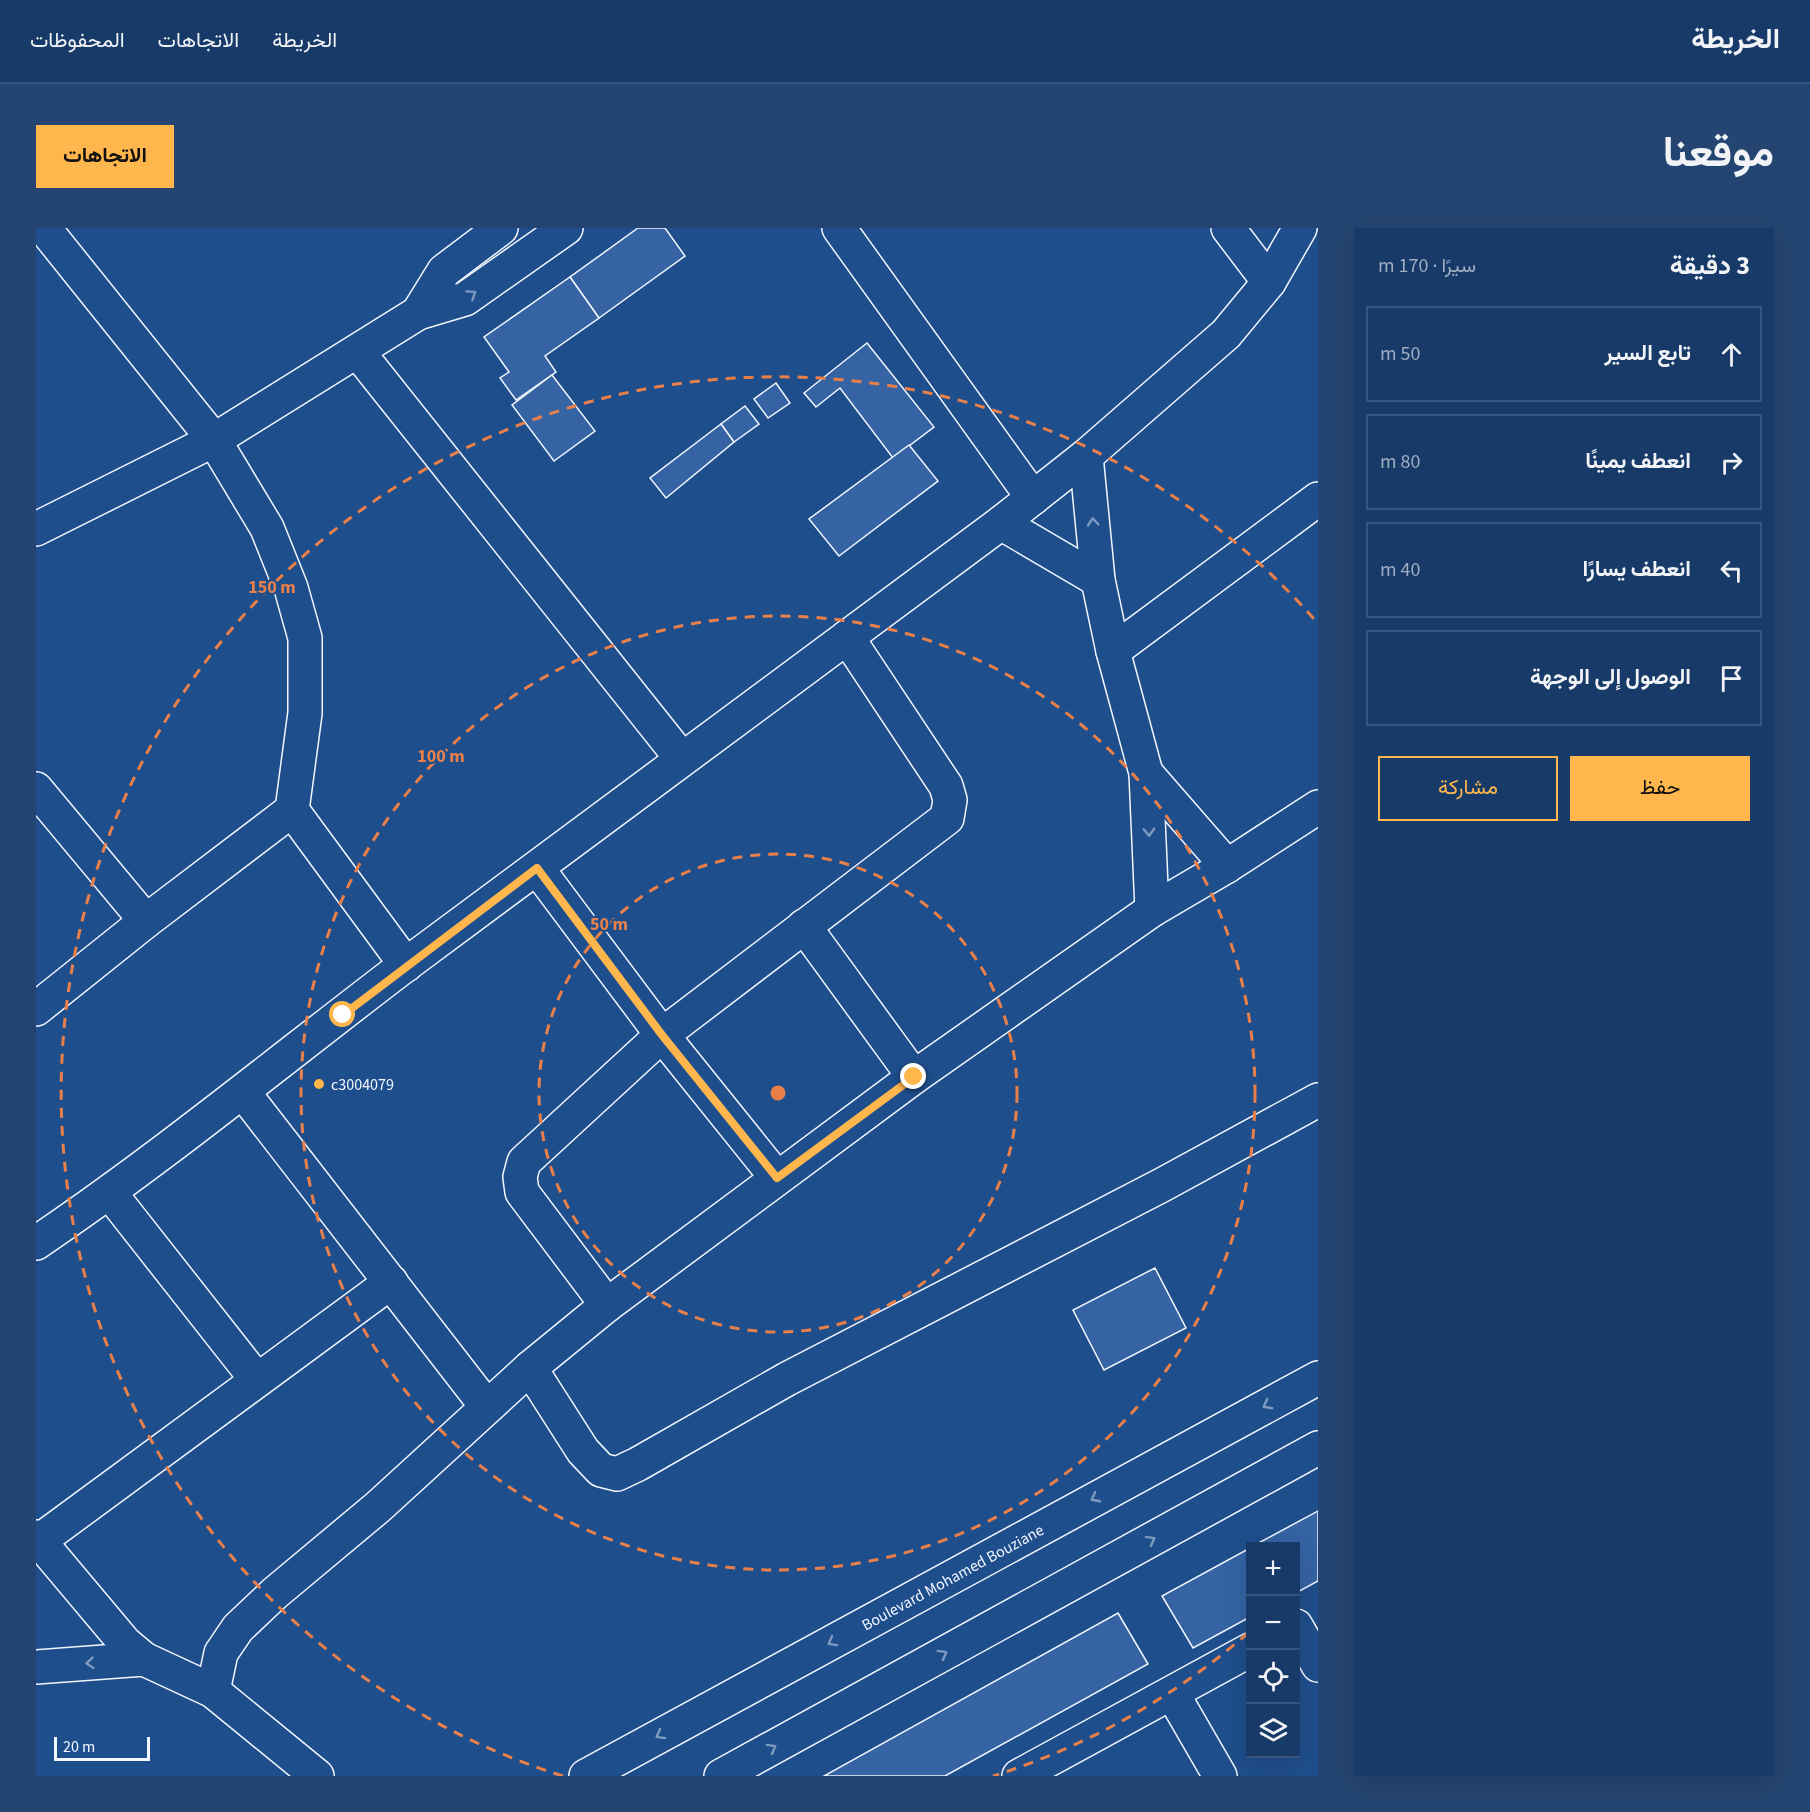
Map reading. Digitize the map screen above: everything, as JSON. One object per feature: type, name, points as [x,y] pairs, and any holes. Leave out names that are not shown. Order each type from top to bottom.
[{"type":"street","points":[[44,228],[214,440],[267,528],[291,588],[305,638],[305,713],[292,810],[406,965]]},
{"type":"street","points":[[418,313],[444,271],[501,228]]},
{"type":"street","points":[[36,529],[214,440],[418,313],[465,299],[566,228]]},
{"type":"street","points":[[839,228],[1033,498]]},
{"type":"street","points":[[1228,228],[1269,282]]},
{"type":"street","points":[[36,1243],[110,1193],[406,965],[1001,523],[1086,456],[1226,334],[1269,282],[1300,228]]},
{"type":"street","points":[[358,352],[682,759]]},
{"type":"street","points":[[1086,456],[1098,580],[1113,651],[1146,773],[1152,910]]},
{"type":"street","points":[[1113,651],[1318,499]]},
{"type":"street","points":[[1001,523],[1098,580]]},
{"type":"street","points":[[607,1305],[522,1192],[520,1177],[524,1162],[662,1035],[947,818],[950,800],[946,786],[847,637]]},
{"type":"street","points":[[1146,773],[1227,866]]},
{"type":"street","points":[[36,789],[146,921]]},
{"type":"street","points":[[213,1691],[221,1653],[238,1628],[275,1593],[378,1507],[530,1368],[607,1305],[914,1077],[1152,910],[1227,866],[1318,807]]},
{"type":"street","points":[[36,1009],[146,921],[292,810]]},
{"type":"street","points":[[537,868],[662,1035],[777,1178]]},
{"type":"street","points":[[804,926],[914,1077]]},
{"type":"street","points":[[243,1092],[487,1407]]},
{"type":"street","points":[[530,1368],[583,1451],[601,1470],[617,1474],[787,1379],[1162,1185],[1318,1100]]},
{"type":"street","points":[[110,1193],[257,1380]]},
{"type":"street","points":[[317,1776],[213,1691],[144,1659],[125,1642],[38,1539],[390,1282]]},
{"type":"street","name":"Boulevard Mohamed Bouziane","points":[[586,1776],[1318,1378]]},
{"type":"street","points":[[721,1776],[1318,1448]]},
{"type":"street","points":[[1303,1622],[1318,1665]]},
{"type":"street","points":[[1019,1776],[1246,1653]]},
{"type":"street","points":[[36,1667],[144,1659]]},
{"type":"street","points":[[1172,1693],[1220,1776]]},
{"type":"building","points":[[638,228],[665,228],[685,256],[599,318],[570,277]]},
{"type":"building","points":[[570,277],[599,318],[545,356],[556,372],[516,400],[500,378],[509,372],[484,337]]},
{"type":"building","points":[[867,343],[934,427],[893,458],[840,388],[816,407],[804,393]]},
{"type":"building","points":[[552,375],[595,431],[554,461],[512,405]]},
{"type":"building","points":[[776,383],[790,403],[768,418],[754,399]]},
{"type":"building","points":[[745,406],[759,424],[734,442],[721,424]]},
{"type":"building","points":[[721,424],[734,442],[666,498],[650,478]]},
{"type":"building","points":[[909,445],[938,481],[839,556],[809,519]]},
{"type":"building","points":[[1155,1268],[1186,1328],[1104,1370],[1073,1310]]},
{"type":"building","points":[[1318,1511],[1318,1581],[1300,1591],[1300,1542],[1260,1542]]},
{"type":"building","points":[[1246,1550],[1246,1619],[1193,1648],[1162,1596]]},
{"type":"building","points":[[1118,1613],[1148,1664],[945,1776],[824,1776]]},
{"type":"place","name":"c3004079","points":[[319,1084]]},
{"type":"route","points":[[343,1015],[406,965],[537,868],[662,1035],[777,1178],[914,1077]]}]
